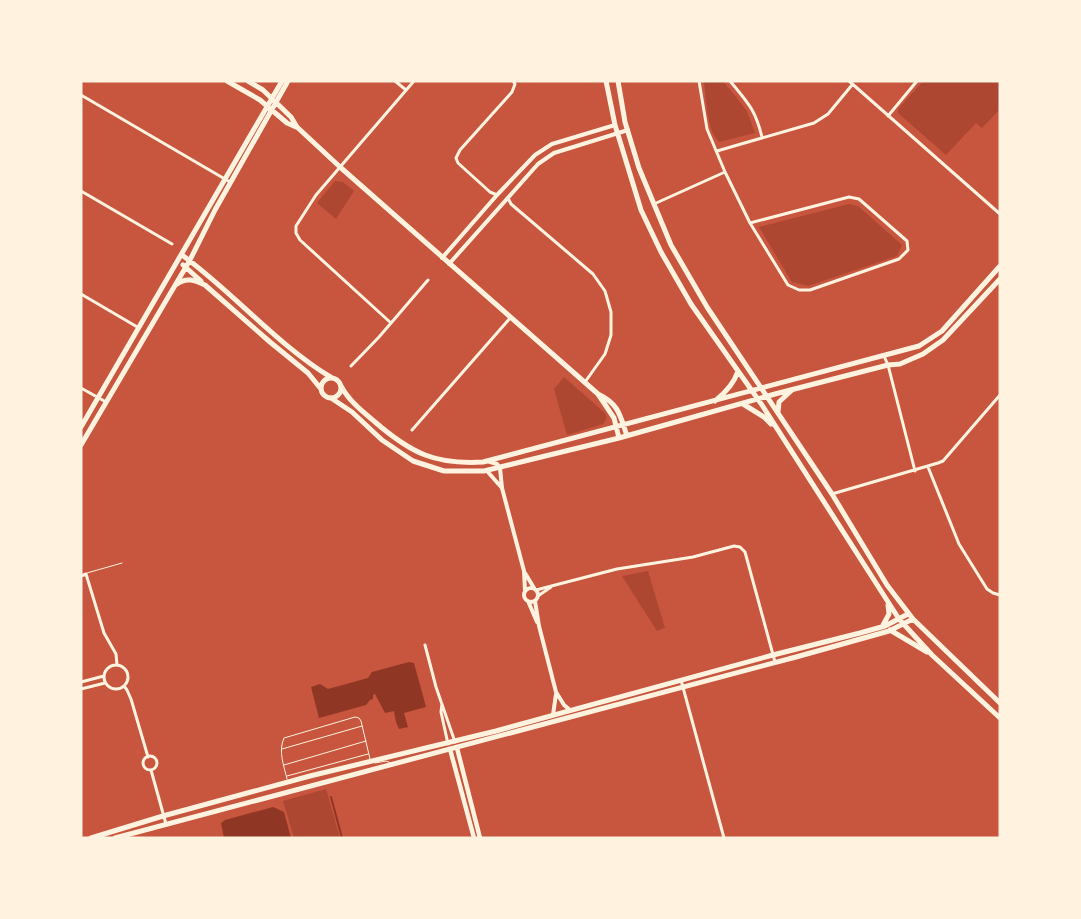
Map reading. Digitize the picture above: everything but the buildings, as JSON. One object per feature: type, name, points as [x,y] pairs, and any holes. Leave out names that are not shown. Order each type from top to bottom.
[{"type":"main road","points":[[228,81],[260,100],[287,123],[297,127]]},
{"type":"main road","points":[[248,81],[263,90],[291,117],[297,127],[340,167],[598,394],[611,412],[619,438]]},
{"type":"main road","points":[[274,101],[282,81]]},
{"type":"main road","points":[[81,427],[274,101],[288,81]]},
{"type":"main road","points":[[606,81],[614,125],[641,210],[691,304],[779,432],[888,605],[932,655],[1000,718]]},
{"type":"main road","points":[[618,81],[625,122],[639,168],[653,204],[670,245],[708,307],[832,494],[887,585],[908,614],[1000,703]]},
{"type":"main road","points":[[81,445],[190,260],[228,181]]},
{"type":"main road","points":[[182,255],[291,348],[320,371],[338,380],[348,398],[364,414],[395,439],[412,450],[444,461],[470,463],[487,461],[919,346],[934,337],[961,311],[1000,266]]},
{"type":"main road","points":[[179,261],[270,342],[308,372],[325,396],[344,405],[382,440],[413,461],[444,471],[487,471],[500,468],[911,360],[934,348],[955,329],[1000,279]]},
{"type":"main road","points":[[174,287],[186,279],[196,280],[205,285]]},
{"type":"main road","points":[[712,402],[729,387],[738,372]]},
{"type":"main road","points":[[321,389],[324,381],[332,378]]},
{"type":"main road","points":[[331,398],[339,394],[341,386]]},
{"type":"main road","points":[[778,412],[779,402],[792,390]]},
{"type":"main road","points":[[598,394],[609,399],[617,409],[627,436]]},
{"type":"main road","points":[[744,404],[764,417],[779,432]]},
{"type":"main road","points":[[882,627],[888,616],[888,605]]},
{"type":"main road","points":[[91,838],[163,816],[371,760],[496,731],[553,715],[564,715],[570,710],[882,627],[908,614]]},
{"type":"main road","points":[[114,838],[457,748],[564,715],[683,687],[775,662],[890,630],[913,619]]},
{"type":"main road","points":[[890,630],[932,655]]},
{"type":"main road","points":[[457,748],[480,838]]},
{"type":"main road","points":[[450,749],[474,838]]},
{"type":"main road","points":[[345,767],[353,774]]},
{"type":"street","points":[[395,81],[406,90]]},
{"type":"street","points":[[391,323],[300,240],[296,233],[296,226],[312,201],[414,81]]},
{"type":"street","points":[[497,195],[490,192],[458,163],[456,158],[460,150],[512,92],[515,84],[513,81]]},
{"type":"street","points":[[699,81],[707,129],[717,150],[724,172],[750,224],[788,285],[799,290],[810,290],[899,259],[908,250],[907,241],[859,199],[849,197],[750,224]]},
{"type":"street","points":[[730,81],[751,105],[762,137]]},
{"type":"street","points":[[849,81],[1000,214]]},
{"type":"street","points":[[888,116],[917,81]]},
{"type":"street","points":[[717,150],[814,123],[828,114],[852,84]]},
{"type":"street","points":[[81,95],[228,181]]},
{"type":"street","points":[[442,258],[535,155],[552,144],[625,122]]},
{"type":"street","points":[[449,264],[538,164],[554,153],[628,130]]},
{"type":"street","points":[[653,204],[724,172]]},
{"type":"street","points":[[81,191],[172,244]]},
{"type":"street","points":[[508,198],[511,204],[593,274],[605,291],[611,312],[611,335],[605,354],[585,382]]},
{"type":"street","points":[[351,366],[428,280]]},
{"type":"street","points":[[81,294],[140,328]]},
{"type":"street","points":[[412,430],[511,317]]},
{"type":"street","points":[[884,356],[916,471]]},
{"type":"street","points":[[81,388],[106,403]]},
{"type":"street","points":[[832,494],[916,471],[943,461],[1000,395]]},
{"type":"street","points":[[487,461],[496,464],[500,468],[502,488],[524,571],[524,597],[528,601],[539,626]]},
{"type":"street","points":[[928,467],[963,551],[988,589],[1000,595]]},
{"type":"street","points":[[487,471],[502,488]]},
{"type":"street","points":[[525,591],[530,588],[552,586],[617,569],[693,557],[734,546],[743,549],[752,573],[775,662]]},
{"type":"street","points":[[524,571],[538,596]]},
{"type":"street","points":[[81,575],[86,574],[101,627],[116,654],[117,665]]},
{"type":"street","points":[[552,586],[538,596],[535,601],[539,626],[556,692],[564,705],[570,710]]},
{"type":"street","points":[[528,601],[535,601]]},
{"type":"street","points":[[425,645],[457,748]]},
{"type":"street","points":[[117,665],[122,667],[128,675],[124,686],[115,689],[106,683],[104,676],[107,669],[117,665]]},
{"type":"street","points":[[81,682],[104,676]]},
{"type":"street","points":[[681,680],[724,838]]},
{"type":"street","points":[[81,689],[106,683]]},
{"type":"street","points":[[124,686],[131,699],[148,756]]},
{"type":"street","points":[[553,715],[556,692]]},
{"type":"street","points":[[442,704],[441,712],[450,749]]},
{"type":"street","points":[[148,756],[144,759],[143,765],[146,769],[151,770]]},
{"type":"street","points":[[148,756],[154,758],[157,762],[155,768],[151,770]]},
{"type":"street","points":[[151,770],[166,824]]},
{"type":"lane","points":[[86,574],[122,563]]},
{"type":"lane","points":[[287,783],[281,755],[284,738],[355,717],[359,718],[362,726],[371,760],[376,763],[386,762],[394,764]]},
{"type":"lane","points":[[282,749],[362,726]]},
{"type":"lane","points":[[284,766],[366,741]]},
{"type":"lane","points":[[286,776],[368,753]]},
{"type":"shaded area","points":[[704,81],[723,81],[747,111],[755,133],[719,142],[710,123]]},
{"type":"shaded area","points":[[923,81],[998,81],[1000,83],[1000,109],[982,128],[976,123],[946,155],[898,113],[898,109]]},
{"type":"shaded area","points":[[335,181],[343,182],[354,191],[336,219],[317,203]]},
{"type":"shaded area","points":[[849,204],[858,206],[902,245],[897,256],[808,286],[792,282],[759,227]]},
{"type":"shaded area","points":[[564,377],[605,413],[607,418],[603,424],[567,435],[554,389]]},
{"type":"shaded area","points":[[648,571],[665,628],[657,631],[622,576]]},
{"type":"shaded area","points":[[409,662],[414,663],[426,707],[404,713],[408,727],[399,729],[394,711],[385,713],[375,694],[373,699],[366,705],[319,718],[311,687],[320,684],[328,689],[368,678],[372,672]]},
{"type":"shaded area","points":[[326,789],[340,838],[294,838],[283,801]]},
{"type":"shaded area","points":[[273,807],[284,812],[291,838],[224,838],[221,823],[225,820]]},
{"type":"waterway","points":[[331,797],[342,838]]}]
